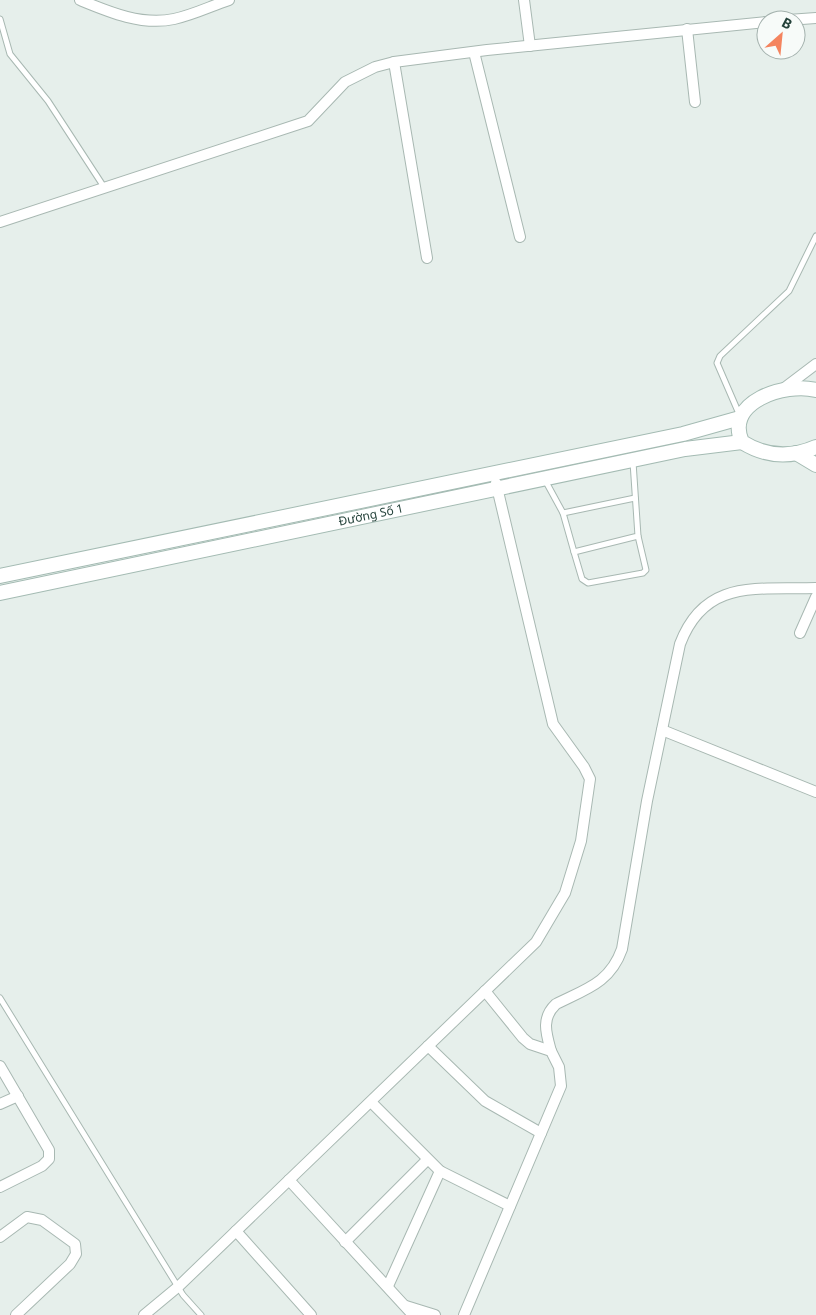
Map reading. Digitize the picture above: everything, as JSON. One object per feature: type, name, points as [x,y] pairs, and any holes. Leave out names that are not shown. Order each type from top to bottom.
[{"type":"street","points":[[80,0],[110,12],[159,20],[174,19],[229,0]]},
{"type":"street","points":[[524,0],[530,46]]},
{"type":"street","points":[[0,222],[308,121],[345,82],[375,67],[394,62],[474,52],[756,23]]},
{"type":"street","points":[[687,29],[695,102]]},
{"type":"street","points":[[474,52],[520,237]]},
{"type":"street","points":[[394,62],[427,258]]},
{"type":"street","points":[[816,364],[782,389],[758,399],[740,418],[738,431],[742,442],[766,454],[796,454],[816,447]]},
{"type":"street","points":[[782,389],[816,390]]},
{"type":"street","name":"Đường Số 1","points":[[0,576],[682,434],[740,418]]},
{"type":"street","name":"Đường Số 1","points":[[0,593],[236,542],[498,490],[685,449],[742,442]]},
{"type":"street","points":[[796,454],[816,466]]},
{"type":"street","points":[[144,1315],[178,1286],[236,1231],[536,942],[565,893],[581,841],[590,779],[584,767],[553,724],[493,473]]},
{"type":"street","points":[[464,1315],[562,1086],[560,1068],[552,1051],[545,1024],[550,1009],[604,979],[617,963],[622,949],[662,730],[680,644],[687,625],[699,609],[715,598],[734,591],[816,588]]},
{"type":"street","points":[[800,633],[816,597]]},
{"type":"street","points":[[662,730],[816,792]]},
{"type":"street","points":[[485,991],[523,1038],[530,1044],[552,1051]]},
{"type":"street","points":[[428,1046],[485,1101],[542,1133]]},
{"type":"street","points":[[0,1066],[49,1150],[50,1159],[42,1166],[0,1187]]},
{"type":"street","points":[[0,1104],[18,1096]]},
{"type":"street","points":[[371,1102],[440,1172],[510,1206]]},
{"type":"street","points":[[345,1242],[427,1160]]},
{"type":"street","points":[[388,1286],[440,1172]]},
{"type":"street","points":[[289,1180],[413,1315]]},
{"type":"street","points":[[0,1237],[27,1217],[42,1220],[74,1244],[76,1254],[70,1264],[16,1315]]},
{"type":"street","points":[[236,1231],[311,1315]]},
{"type":"street","points":[[405,1306],[435,1315]]},
{"type":"lane","points":[[0,19],[10,54],[48,101],[104,187]]},
{"type":"lane","points":[[740,418],[717,363],[720,356],[789,291],[816,236]]},
{"type":"lane","points":[[545,480],[563,513],[582,579],[588,583],[643,573],[646,570],[638,536],[633,460]]},
{"type":"lane","points":[[563,513],[634,498]]},
{"type":"lane","points":[[574,552],[638,536]]},
{"type":"lane","points":[[0,998],[178,1286],[201,1315]]}]
